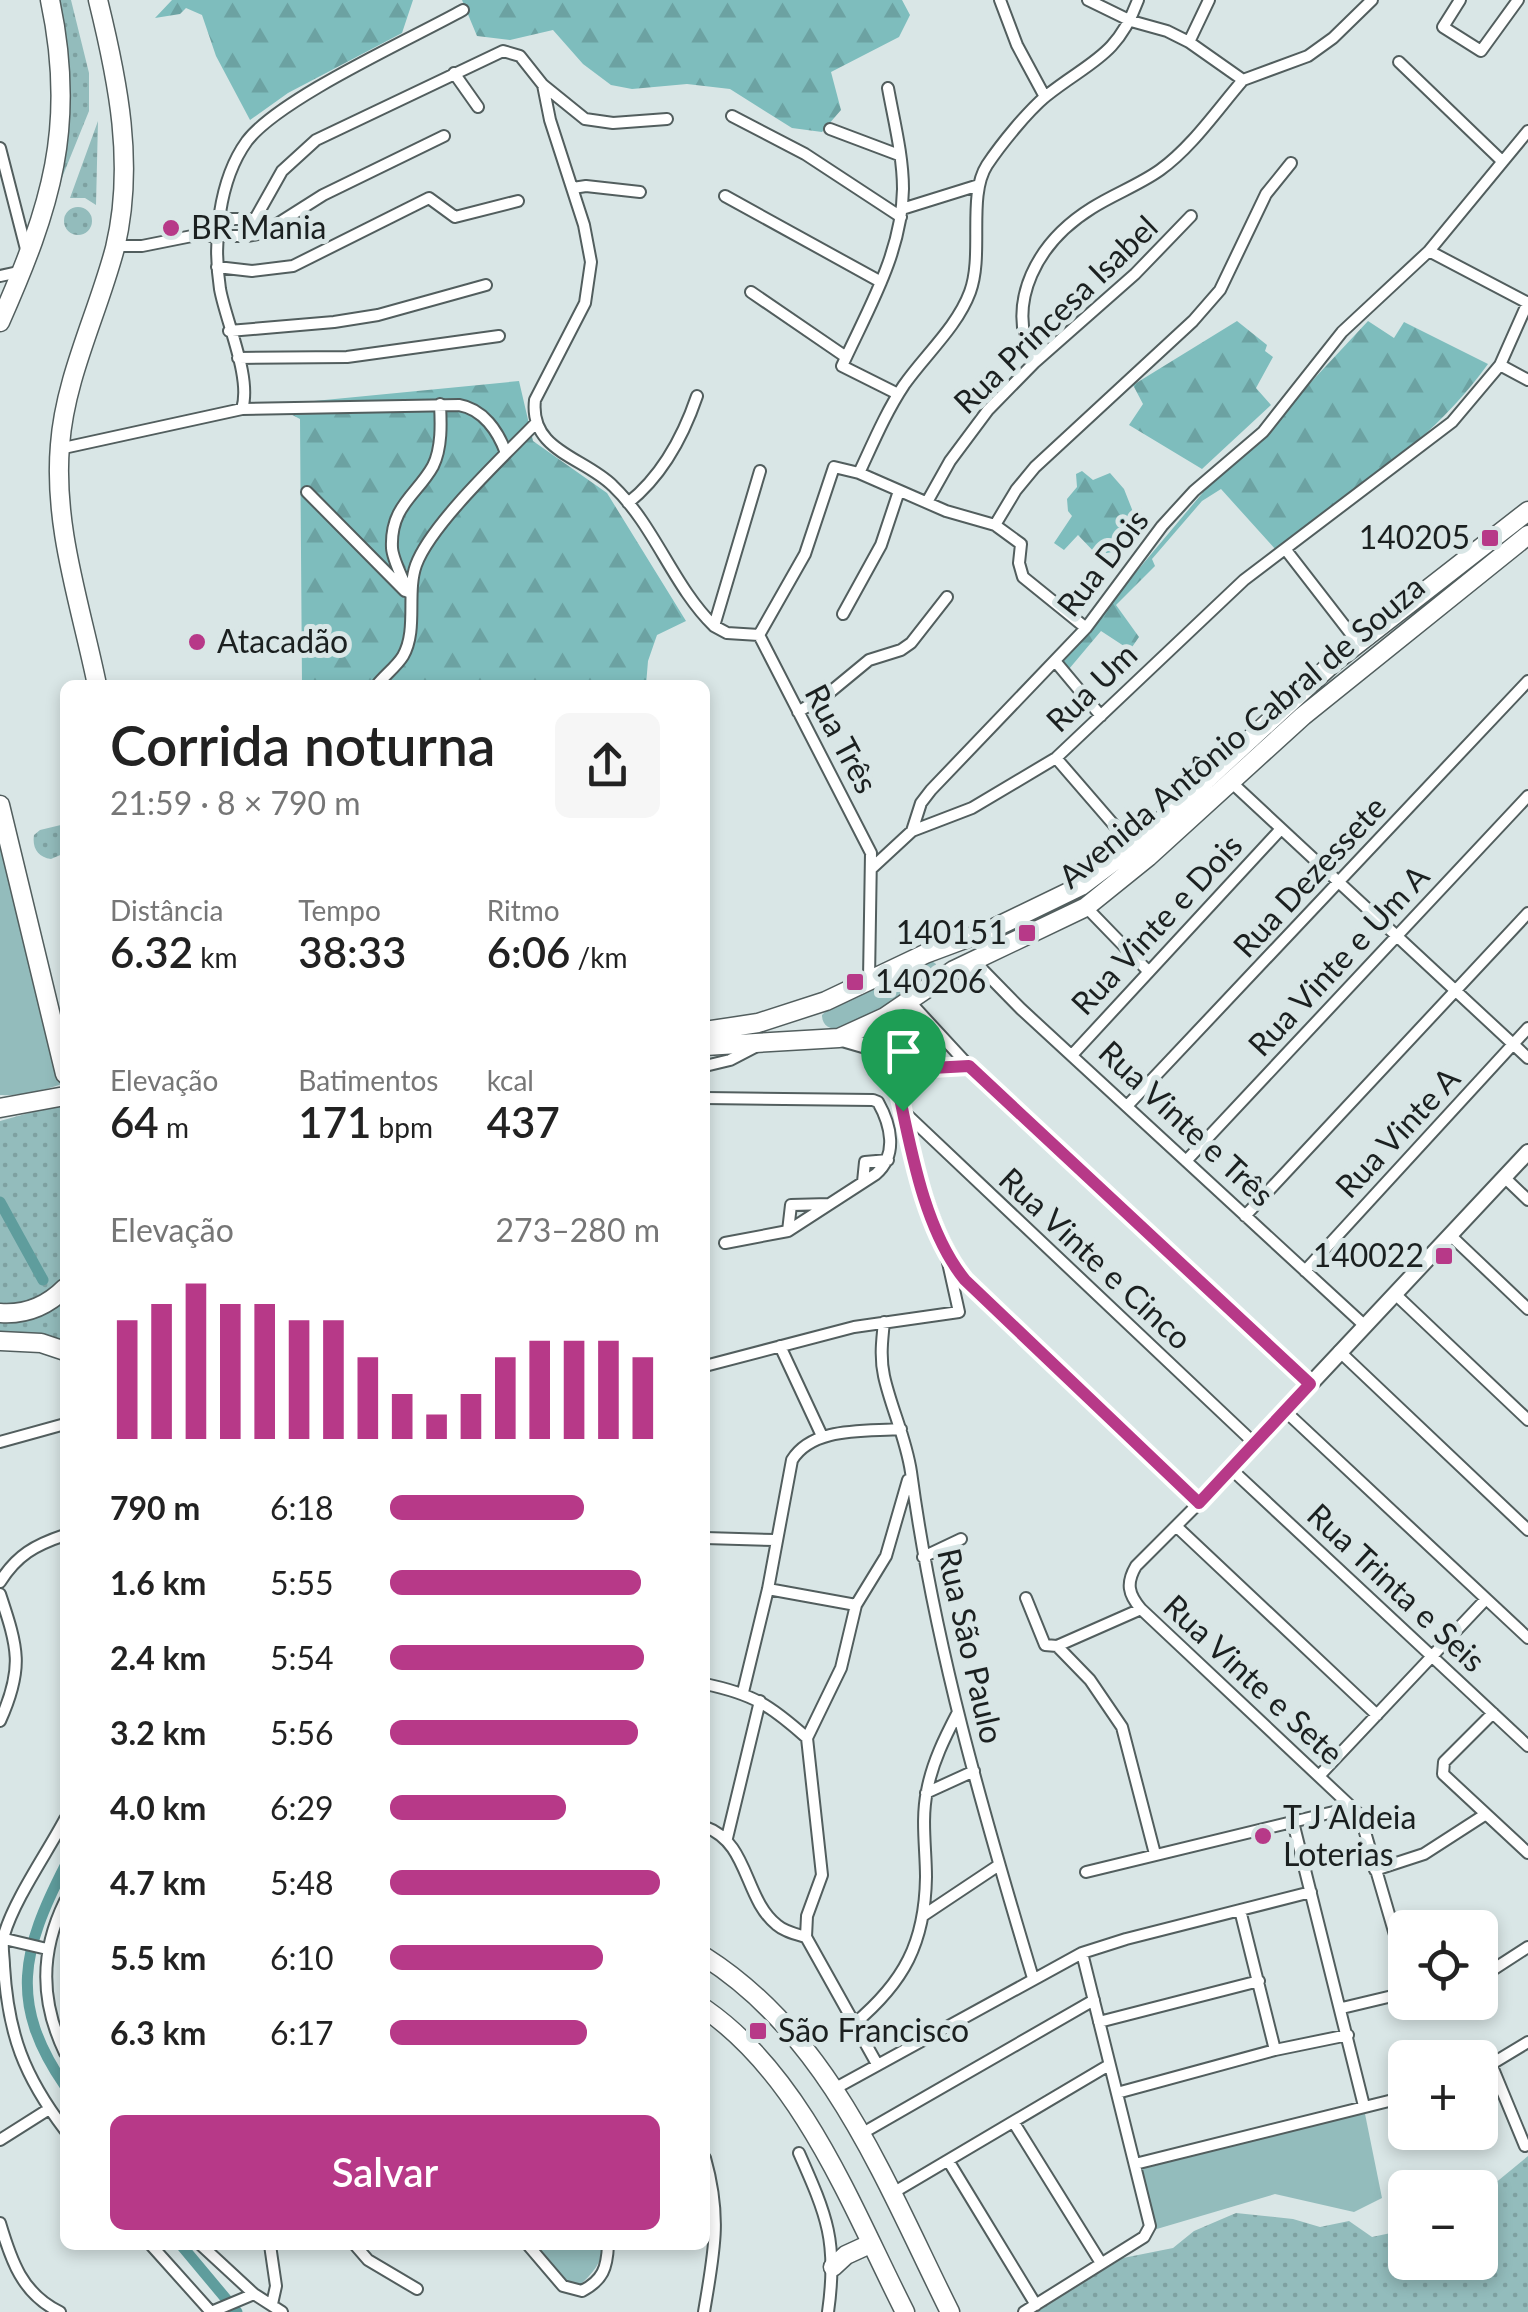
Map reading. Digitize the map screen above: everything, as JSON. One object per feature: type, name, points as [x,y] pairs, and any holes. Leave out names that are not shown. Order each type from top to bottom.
[{"type":"highway","points":[[0,322],[44,213],[62,124],[62,76],[50,0]]},
{"type":"highway","points":[[96,680],[65,545],[59,449],[70,393],[120,221],[122,118],[98,0]]},
{"type":"highway","name":"Avenida Antônio Cabral de Souza","points":[[710,1030],[758,1023],[826,1001],[1080,886],[1133,847],[1297,694],[1528,510]]},
{"type":"highway","name":"Avenida Antônio Cabral de Souza","points":[[710,1046],[839,1038],[884,1017],[974,961],[1086,907],[1148,857],[1302,716],[1526,539]]},
{"type":"highway","points":[[0,805],[60,1051]]},
{"type":"highway","points":[[925,954],[936,963],[938,981]]},
{"type":"highway","points":[[826,1001],[817,1021],[839,1038]]},
{"type":"highway","points":[[53,1019],[60,1030]]},
{"type":"highway","points":[[3,1109],[60,1097]]},
{"type":"highway","points":[[0,1313],[29,1311],[60,1292]]},
{"type":"highway","points":[[0,1341],[41,1343],[60,1349]]},
{"type":"highway","points":[[710,1961],[774,2014],[802,2044],[834,2089],[861,2134],[950,2312]]},
{"type":"highway","points":[[710,2013],[743,2042],[798,2110],[905,2312]]},
{"type":"highway","points":[[833,2268],[846,2255],[870,2244]]},
{"type":"main road","points":[[884,1017],[916,1169],[947,1257],[965,1280],[1199,1503],[1528,1152]]},
{"type":"main road","points":[[839,1038],[870,1048],[894,1070]]},
{"type":"street","points":[[1000,0],[1044,98]]},
{"type":"street","points":[[1088,0],[1131,21],[1190,42],[1243,80]]},
{"type":"street","points":[[859,473],[898,394],[970,292],[978,238],[979,185],[984,169],[1044,98],[1114,46],[1131,21],[1138,0]]},
{"type":"street","points":[[1190,42],[1209,0]]},
{"type":"street","points":[[1034,363],[1026,340],[1024,300],[1028,276],[1040,257],[1075,220],[1159,170],[1178,154],[1243,80],[1308,56],[1372,0]]},
{"type":"street","points":[[1460,0],[1442,27],[1481,52],[1518,0]]},
{"type":"street","points":[[242,409],[244,392],[217,267],[217,235],[228,184],[242,150],[264,125],[322,87],[463,10]]},
{"type":"street","points":[[220,219],[256,218],[282,170],[316,140],[503,51],[520,56],[543,86],[572,110],[596,122],[667,119]]},
{"type":"street","points":[[1399,62],[1502,161]]},
{"type":"street","points":[[454,74],[478,106]]},
{"type":"street","points":[[543,86],[589,244],[590,283],[570,336],[535,400],[536,423],[546,442],[610,482],[714,626],[728,633],[759,636],[805,554],[834,466],[995,525],[1019,539],[1019,570],[1023,577],[1086,628]]},
{"type":"street","points":[[888,88],[900,155],[901,214],[880,282],[842,366],[898,394]]},
{"type":"street","points":[[732,116],[805,154],[901,214]]},
{"type":"street","points":[[830,129],[900,155]]},
{"type":"street","points":[[1528,131],[1429,251],[1528,302]]},
{"type":"street","points":[[115,246],[142,246],[192,236],[263,233],[322,196],[444,136]]},
{"type":"street","points":[[0,148],[25,265],[0,276]]},
{"type":"street","points":[[995,525],[1035,467],[1193,321],[1220,290],[1266,194],[1291,163]]},
{"type":"street","points":[[901,214],[979,185]]},
{"type":"street","points":[[573,188],[640,192]]},
{"type":"street","points":[[725,196],[880,282]]},
{"type":"street","points":[[217,267],[252,271],[293,266],[429,198],[455,217],[518,201]]},
{"type":"street","name":"Rua Princesa Isabel","points":[[927,502],[969,433],[1034,363],[1136,274],[1191,216]]},
{"type":"street","name":"Rua Dois","points":[[912,831],[921,803],[931,790],[1086,628],[1162,526],[1194,490],[1264,432],[1342,332],[1429,251]]},
{"type":"street","points":[[229,331],[378,315],[486,285]]},
{"type":"street","points":[[751,292],[846,356]]},
{"type":"street","name":"Rua Um","points":[[912,831],[972,808],[1056,758],[1244,580],[1452,422],[1500,365],[1528,302]]},
{"type":"street","points":[[238,358],[347,356],[499,336]]},
{"type":"street","points":[[1500,365],[1528,380]]},
{"type":"street","points":[[628,504],[648,488],[662,468],[698,396]]},
{"type":"street","points":[[59,449],[242,409],[440,404],[472,407],[480,412],[506,453]]},
{"type":"street","points":[[409,595],[392,550],[395,525],[405,499],[434,465],[441,428],[440,404]]},
{"type":"street","points":[[381,680],[402,658],[417,561],[436,531],[536,423]]},
{"type":"street","points":[[714,626],[760,471]]},
{"type":"street","points":[[843,614],[881,545],[899,491]]},
{"type":"street","points":[[306,492],[409,595]]},
{"type":"street","points":[[1286,550],[1358,643]]},
{"type":"street","points":[[798,712],[829,693],[868,660],[901,650],[947,597]]},
{"type":"street","name":"Rua Três","points":[[759,636],[867,841],[872,868],[869,979]]},
{"type":"street","points":[[1056,660],[1101,716]]},
{"type":"street","name":"Rua Dezessete","points":[[1127,1106],[1528,681]]},
{"type":"street","points":[[1056,758],[1133,847]]},
{"type":"street","points":[[1231,782],[1528,1058]]},
{"type":"street","name":"Rua Vinte e Um A","points":[[1186,1160],[1528,796]]},
{"type":"street","name":"Rua Vinte e Dois","points":[[1072,1055],[1280,830]]},
{"type":"street","points":[[872,868],[912,831]]},
{"type":"street","points":[[1086,907],[1148,971]]},
{"type":"street","points":[[1245,1216],[1528,913]]},
{"type":"street","name":"Rua Vinte e Três","points":[[974,961],[1364,1325]]},
{"type":"street","points":[[910,1002],[969,1066],[1310,1384]]},
{"type":"street","name":"Rua Vinte A","points":[[1305,1271],[1528,1028]]},
{"type":"street","points":[[710,1065],[730,1060],[764,1043]]},
{"type":"street","points":[[894,1070],[969,1066]]},
{"type":"street","points":[[710,1098],[878,1102],[891,1147],[888,1160],[865,1162],[863,1182],[788,1231],[726,1243]]},
{"type":"street","name":"Rua Vinte e Cinco","points":[[903,1111],[1253,1442]]},
{"type":"street","points":[[1504,1177],[1528,1200]]},
{"type":"street","points":[[788,1231],[791,1205],[830,1204]]},
{"type":"street","points":[[1450,1235],[1528,1309]]},
{"type":"street","points":[[710,1365],[884,1322],[959,1312],[947,1257]]},
{"type":"street","points":[[1394,1293],[1528,1420]]},
{"type":"street","name":"Rua São Paulo","points":[[884,1322],[884,1374],[910,1470],[923,1557],[958,1712],[1033,1978]]},
{"type":"street","points":[[780,1346],[822,1436]]},
{"type":"street","points":[[1340,1351],[1528,1530]]},
{"type":"street","points":[[1284,1410],[1528,1638]]},
{"type":"street","points":[[0,1442],[60,1425]]},
{"type":"street","points":[[743,1692],[768,1590],[792,1460],[798,1450],[822,1436],[901,1430]]},
{"type":"street","name":"Rua Trinta e Seis","points":[[1230,1468],[1528,1746]]},
{"type":"street","points":[[876,2064],[806,1937],[807,1916],[822,1876],[807,1738],[840,1668],[856,1605],[886,1556],[910,1470]]},
{"type":"street","points":[[1199,1503],[1176,1526],[1378,1715]]},
{"type":"street","name":"Rua Vinte e Sete","points":[[1176,1526],[1136,1566],[1128,1585],[1141,1608],[1364,1821],[1388,1913]]},
{"type":"street","points":[[0,1582],[26,1551],[60,1536]]},
{"type":"street","points":[[710,1538],[775,1540]]},
{"type":"street","points":[[923,1557],[961,1539]]},
{"type":"street","points":[[768,1590],[856,1605]]},
{"type":"street","points":[[0,1594],[5,1626],[18,1665],[0,1720]]},
{"type":"street","points":[[1026,1598],[1046,1645],[1057,1646],[1141,1608]]},
{"type":"street","points":[[1319,1776],[1486,1599]]},
{"type":"street","points":[[1057,1646],[1090,1680],[1122,1727],[1154,1854]]},
{"type":"street","points":[[710,1685],[743,1692],[760,1701],[807,1738]]},
{"type":"street","points":[[727,1838],[760,1701]]},
{"type":"street","points":[[854,2024],[898,1982],[913,1950],[924,1915],[926,1793],[934,1763],[958,1712]]},
{"type":"street","points":[[1493,1714],[1441,1768],[1446,1780],[1528,1853]]},
{"type":"street","points":[[926,1793],[974,1771]]},
{"type":"street","points":[[1086,1872],[1350,1808]]},
{"type":"street","points":[[1375,1870],[1424,1854],[1486,1814]]},
{"type":"street","points":[[1293,1822],[1364,2106]]},
{"type":"street","points":[[60,1827],[1,1939],[5,2002],[14,2035],[36,2088],[60,2123]]},
{"type":"street","points":[[710,1830],[727,1838],[768,1916],[780,1928],[806,1937]]},
{"type":"street","points":[[924,1915],[999,1865]]},
{"type":"street","points":[[834,2089],[1082,1954],[1311,1892]]},
{"type":"street","points":[[1240,1910],[1275,2050]]},
{"type":"street","points":[[60,1911],[42,1948],[49,2013],[60,2040]]},
{"type":"street","points":[[1,1939],[42,1948]]},
{"type":"street","points":[[1498,1966],[1528,1947]]},
{"type":"street","points":[[1024,2312],[1144,2237],[1149,2218],[1082,1954]]},
{"type":"street","points":[[1100,2022],[1258,1981]]},
{"type":"street","points":[[1342,2008],[1388,1997]]},
{"type":"street","points":[[861,2134],[1094,2000]]},
{"type":"street","points":[[1117,2092],[1348,2035]]},
{"type":"street","points":[[1498,2060],[1528,2042]]},
{"type":"street","points":[[891,2194],[1109,2065]]},
{"type":"street","points":[[1498,2081],[1525,2146]]},
{"type":"street","points":[[1135,2164],[1388,2101]]},
{"type":"street","points":[[0,2140],[49,2109]]},
{"type":"street","points":[[1014,2122],[1101,2264]]},
{"type":"street","points":[[799,2153],[824,2210],[833,2268],[828,2312]]},
{"type":"street","points":[[950,2162],[1036,2304]]},
{"type":"street","points":[[704,2312],[717,2210],[710,2180]]},
{"type":"street","points":[[0,2224],[15,2270],[29,2289],[56,2311]]},
{"type":"street","points":[[155,2250],[211,2312],[254,2294]]},
{"type":"street","points":[[207,2250],[254,2294],[277,2308]]},
{"type":"street","points":[[271,2250],[277,2308]]},
{"type":"street","points":[[359,2250],[368,2260],[417,2289]]},
{"type":"street","points":[[532,2250],[563,2286],[582,2291],[600,2280],[606,2271],[608,2250]]},
{"type":"shaded area","points":[[54,0],[71,0],[89,73],[89,111],[57,190],[64,141]]},
{"type":"shaded area","points":[[98,121],[96,205],[85,198],[70,198]]},
{"type":"shaded area","points":[[78,207],[88,211],[92,221],[88,231],[78,235],[68,231],[64,221],[68,211]]},
{"type":"shaded area","points":[[60,825],[60,855],[51,859],[39,854],[34,835]]},
{"type":"shaded area","points":[[0,833],[60,1085],[0,1095]]},
{"type":"shaded area","points":[[929,959],[936,964],[936,972],[917,992],[840,1030],[823,1022],[822,1015],[831,1006]]},
{"type":"shaded area","points":[[60,1104],[60,1282],[37,1300],[18,1304],[0,1303],[0,1121]]},
{"type":"shaded area","points":[[60,1298],[60,1343],[0,1337],[0,1318]]},
{"type":"shaded area","points":[[1363,2104],[1382,2198],[1354,2212],[1275,2194],[1150,2231],[1132,2161]]},
{"type":"shaded area","points":[[1528,2156],[1528,2312],[1036,2312],[1123,2258],[1173,2248],[1194,2231],[1236,2213],[1293,2219],[1320,2227],[1349,2221],[1372,2237],[1388,2234],[1388,2280],[1498,2280],[1498,2181]]},
{"type":"shaded area","points":[[539,2250],[603,2250],[592,2272],[579,2286],[569,2286]]},
{"type":"green space","points":[[172,0],[413,0],[402,33],[288,93],[250,120],[216,56],[202,15],[186,8],[180,14],[155,18]]},
{"type":"green space","points":[[462,0],[902,0],[910,15],[899,37],[831,72],[841,110],[822,132],[792,128],[730,89],[687,84],[632,89],[611,85],[583,64],[553,30],[510,40],[477,36]]},
{"type":"green space","points":[[1237,321],[1267,345],[1265,351],[1273,357],[1256,388],[1271,405],[1202,469],[1129,425],[1143,404],[1133,385]]},
{"type":"green space","points":[[1368,321],[1394,338],[1404,322],[1488,364],[1417,442],[1276,550],[1221,489],[1202,501],[1152,559],[1155,566],[1116,605],[1139,637],[1130,650],[1101,631],[1069,669],[1058,665],[1210,484],[1268,436],[1298,396]]},
{"type":"green space","points":[[519,381],[533,441],[607,493],[686,621],[657,635],[646,680],[302,680],[300,419],[273,405]]},
{"type":"green space","points":[[1082,471],[1093,480],[1110,473],[1124,489],[1137,522],[1117,529],[1124,541],[1117,551],[1097,555],[1078,535],[1064,550],[1054,543],[1072,516],[1067,499],[1077,487],[1076,474]]},
{"type":"waterway","points":[[0,1202],[43,1280]]},
{"type":"waterway","points":[[60,1876],[39,1924],[28,1976],[35,2028],[60,2078]]},
{"type":"waterway","points":[[185,2250],[237,2312]]},
{"type":"place","name":"BR Mania","points":[[171,228]]},
{"type":"place","name":"140205","points":[[1490,538]]},
{"type":"place","name":"Atacadão","points":[[197,642]]},
{"type":"place","name":"140151","points":[[1027,933]]},
{"type":"place","name":"140206","points":[[855,982]]},
{"type":"place","name":"140022","points":[[1444,1256]]},
{"type":"place","name":"T J Aldeia Loterias","points":[[1263,1836]]},
{"type":"place","name":"São Francisco","points":[[758,2031]]},
{"type":"route","points":[[969,1066],[1310,1384],[1199,1503],[965,1280],[947,1257],[916,1169],[903,1111],[894,1070],[969,1066]]}]
